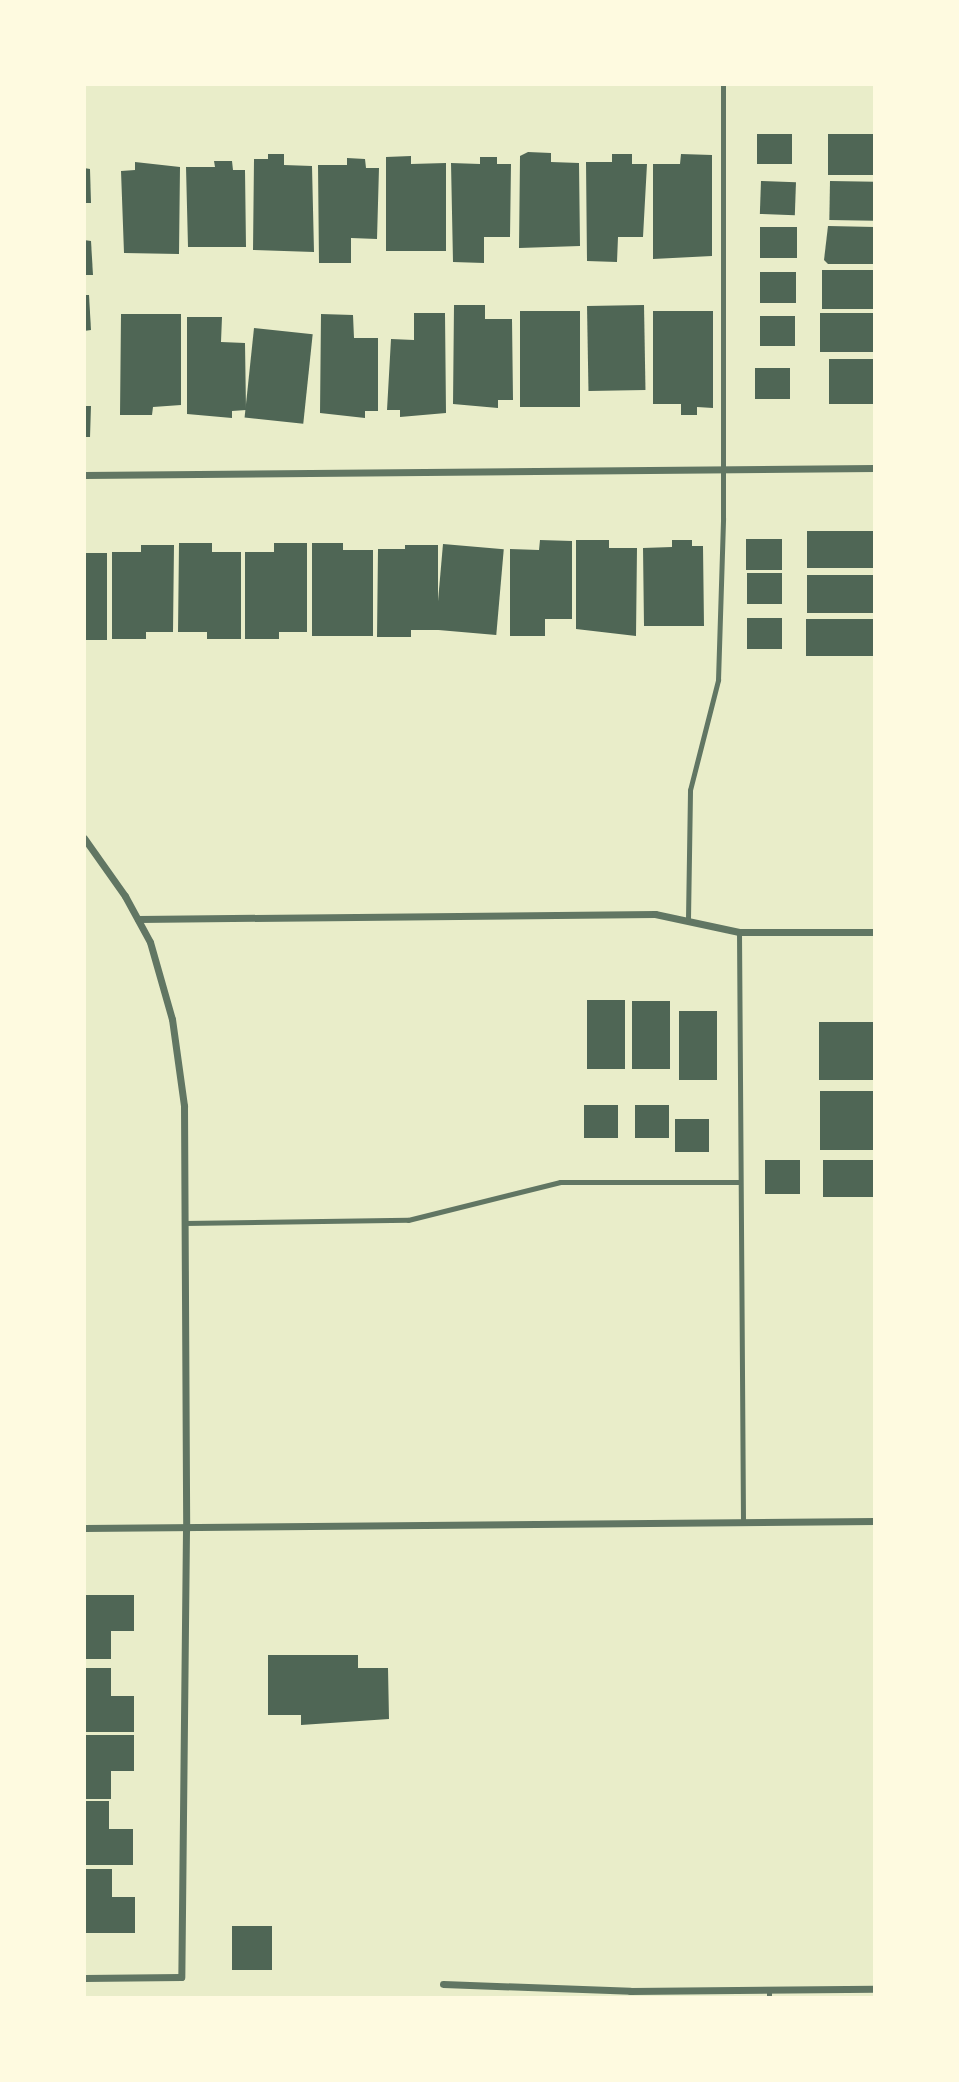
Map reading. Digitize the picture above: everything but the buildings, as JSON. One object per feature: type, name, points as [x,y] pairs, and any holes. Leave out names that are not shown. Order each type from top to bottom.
[{"type":"street","points":[[84,475],[875,468]]},
{"type":"street","points":[[84,838],[138,919],[150,942],[172,1019],[184,1106],[186,1530],[181,1977],[84,1978]]},
{"type":"street","points":[[138,919],[654,914],[688,919],[739,932],[875,932]]},
{"type":"street","points":[[84,1528],[186,1530],[875,1521]]},
{"type":"street","points":[[443,1984],[769,1994],[875,1989]]},
{"type":"lane","points":[[688,919],[690,790],[718,680],[722,470],[723,84]]},
{"type":"lane","points":[[739,932],[743,1523]]},
{"type":"lane","points":[[184,1223],[408,1220],[560,1181],[739,1182]]}]
